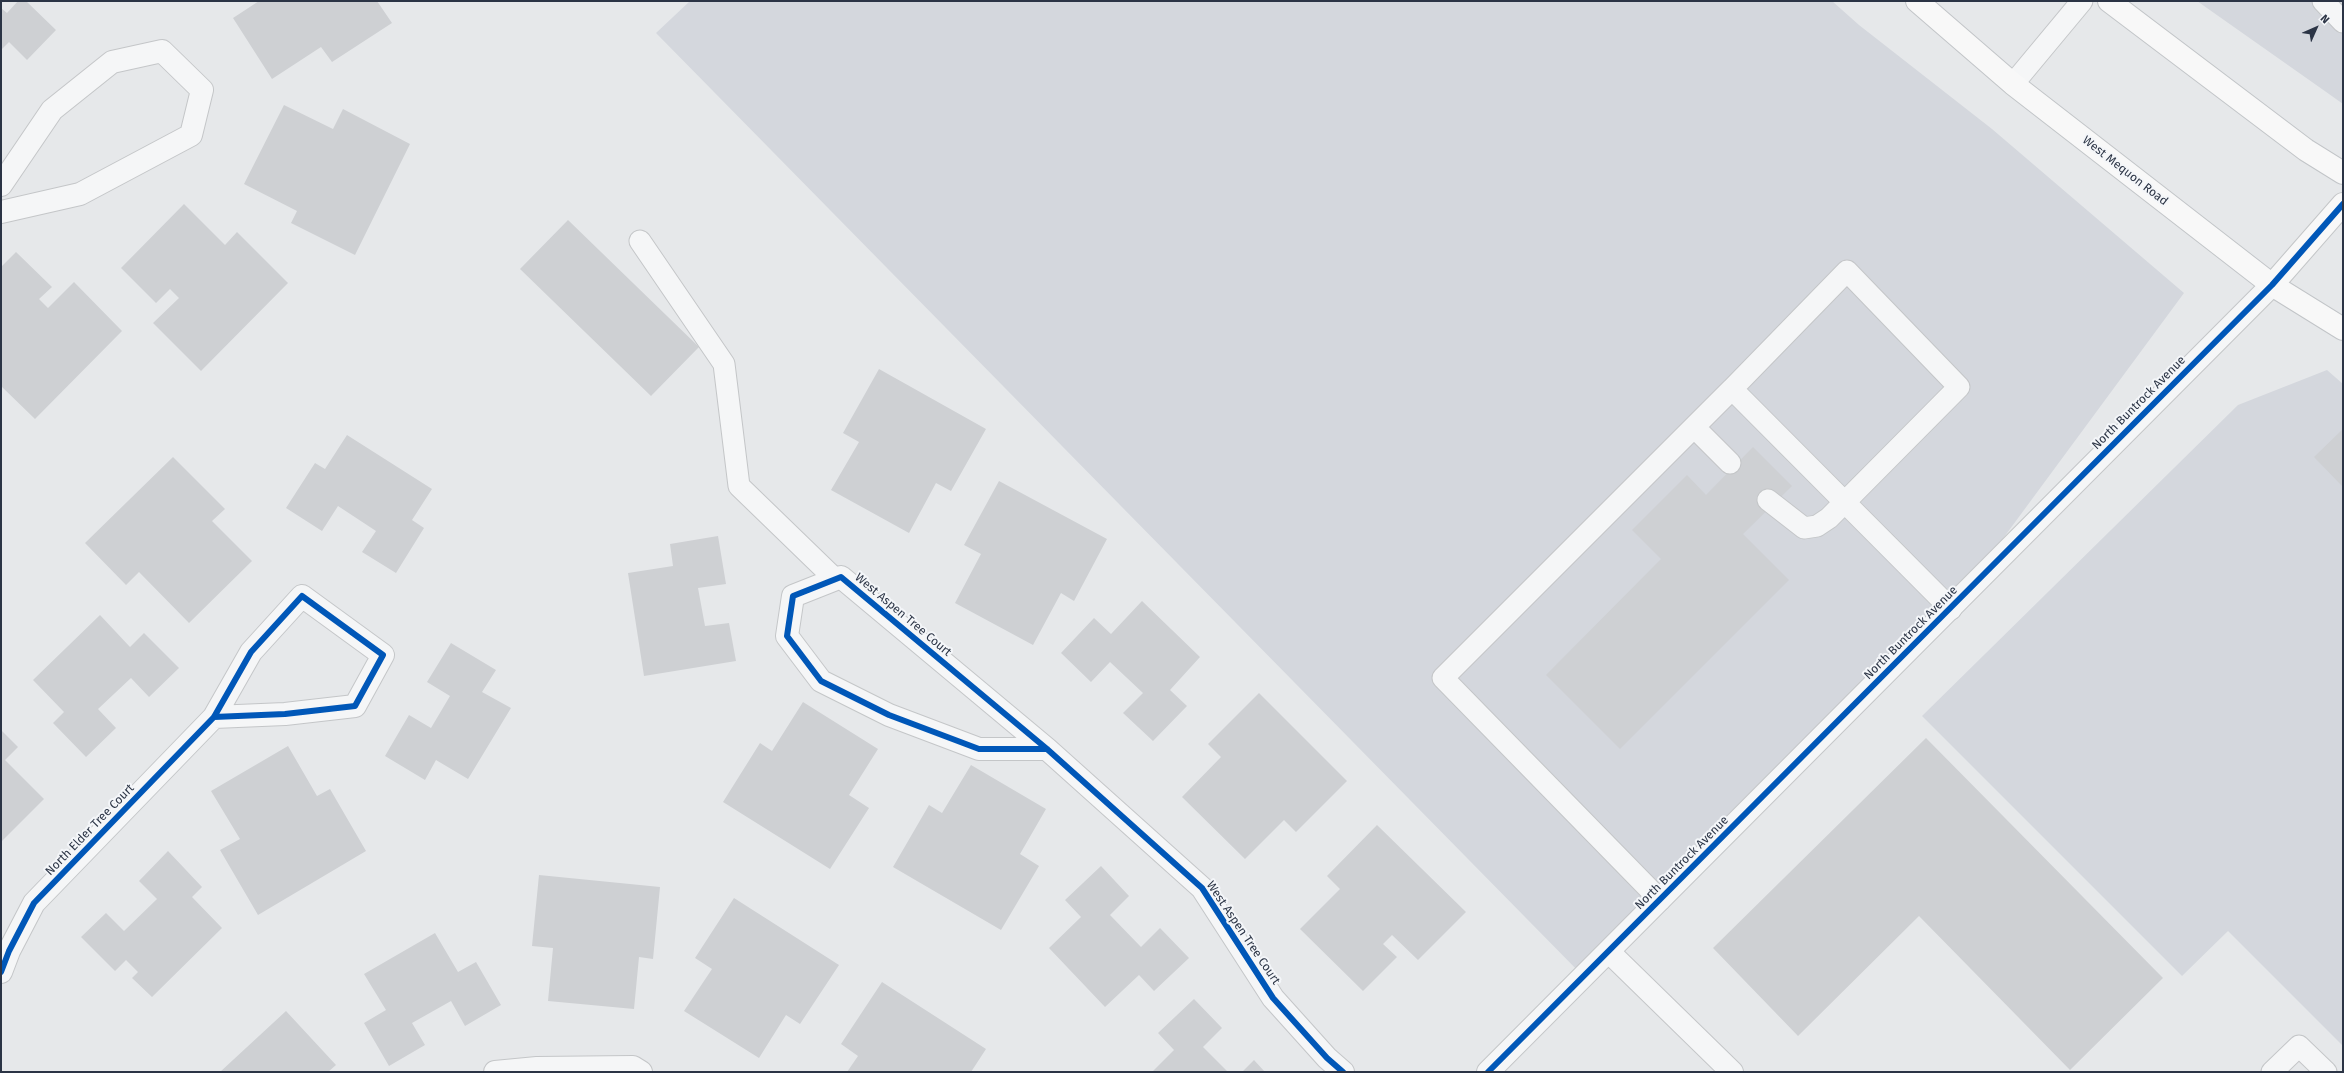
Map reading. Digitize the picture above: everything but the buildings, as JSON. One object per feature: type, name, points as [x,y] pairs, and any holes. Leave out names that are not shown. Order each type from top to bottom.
[{"type":"main road","name":"West Mequon Road","points":[[1917,1],[2013,84],[2272,285],[2343,329]]},
{"type":"main road","points":[[2109,1],[2306,150],[2343,173]]},
{"type":"main road","name":"North Buntrock Avenue","points":[[2272,285],[2343,204]]},
{"type":"street","points":[[1,185],[52,110],[112,62],[162,51],[202,90],[191,135],[80,194],[1,212]]},
{"type":"street","name":"North Buntrock Avenue","points":[[1488,1072],[1951,609],[2272,285]]},
{"type":"street","name":"West Aspen Tree Court","points":[[1047,749],[979,749],[889,715],[821,681],[787,636],[792,596],[840,577],[1047,749],[1202,888],[1273,998],[1327,1058],[1343,1072]]},
{"type":"street","name":"North Elder Tree Court","points":[[1,972],[9,951],[34,903],[214,717],[251,652],[302,596],[384,655],[355,706],[285,714],[214,717]]},
{"type":"street","points":[[1609,952],[1732,1072]]},
{"type":"street","points":[[495,1072],[537,1068],[625,1067],[633,1067],[641,1072]]},
{"type":"lane","points":[[2013,84],[2082,1]]},
{"type":"lane","points":[[640,241],[724,364],[739,486],[835,579]]},
{"type":"lane","points":[[1660,900],[1443,678],[1732,389],[1847,271],[1958,387],[1829,518],[1817,526],[1804,528],[1768,500]]},
{"type":"lane","points":[[1732,389],[1951,609]]},
{"type":"lane","points":[[1694,426],[1730,463]]},
{"type":"lane","points":[[2272,1072],[2298,1046],[2326,1072]]},
{"type":"shaded area","points":[[690,1],[1832,1],[1859,25],[1992,129],[2184,293],[1951,609],[1584,977],[656,33]]},
{"type":"shaded area","points":[[2197,1],[2343,1],[2343,104],[2329,94]]},
{"type":"shaded area","points":[[2327,370],[2343,384],[2343,1046],[2228,931],[2182,976],[1922,716],[2238,405]]},
{"type":"cycle path","points":[[1488,1072],[2272,285],[2343,204]]},
{"type":"cycle path","points":[[1047,749],[979,749],[889,715],[821,681],[787,636],[793,596],[841,577],[1047,749],[1202,888],[1273,998],[1327,1058],[1343,1072]]},
{"type":"cycle path","points":[[1,972],[9,951],[34,903],[214,717],[251,652],[302,596],[383,655],[355,706],[285,714],[214,717]]}]
